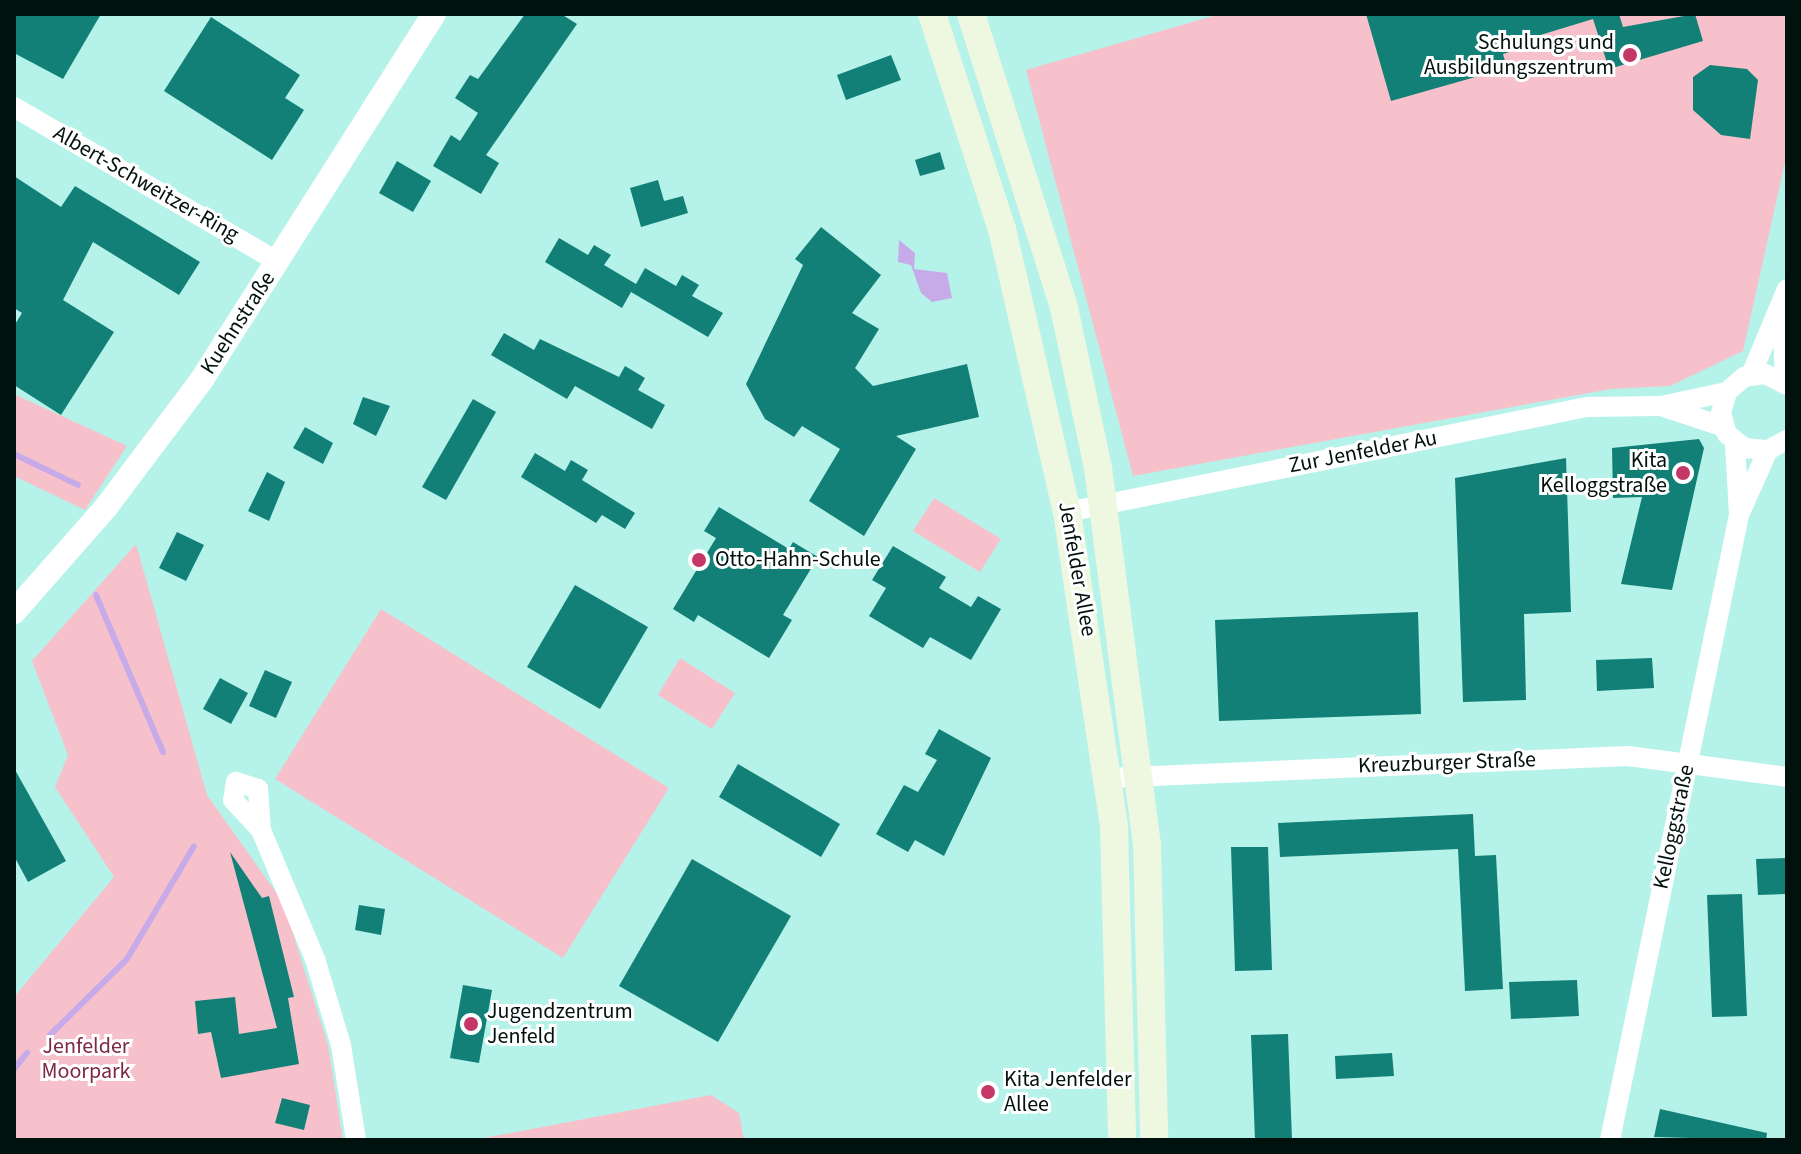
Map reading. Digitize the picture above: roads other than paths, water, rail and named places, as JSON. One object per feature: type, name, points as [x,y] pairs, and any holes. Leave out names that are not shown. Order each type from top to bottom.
[{"type":"main road","name":"Jenfelder Allee","points":[[932,14],[1002,229],[1067,512],[1106,778],[1122,993],[1122,1140]]},
{"type":"main road","name":"Jenfelder Allee","points":[[971,14],[1064,308],[1104,505],[1139,776],[1154,989],[1154,1140]]},
{"type":"street","name":"Kuehnstraße","points":[[14,612],[132,474],[278,262],[434,14]]},
{"type":"street","name":"Albert-Schweitzer-Ring","points":[[14,107],[278,262]]},
{"type":"street","points":[[1727,392],[1751,375],[1782,313],[1787,289]]},
{"type":"street","points":[[1751,375],[1786,384],[1782,313]]},
{"type":"street","name":"Zur Jenfelder Au","points":[[1067,512],[1587,407],[1661,406],[1727,392]]},
{"type":"street","name":"Kelloggstraße","points":[[1610,1140],[1739,515],[1727,392]]},
{"type":"street","name":"Zur Jenfelder Au","points":[[1661,406],[1730,435],[1781,445]]},
{"type":"street","name":"Kelloggstraße","points":[[1739,515],[1781,445]]},
{"type":"street","name":"Kreuzburger Straße","points":[[1106,778],[1688,759],[1787,777]]},
{"type":"street","points":[[261,830],[319,973],[341,1045],[356,1140]]},
{"type":"waterway","points":[[14,454],[78,485]]},
{"type":"waterway","points":[[96,595],[163,752]]},
{"type":"waterway","points":[[50,1035],[127,959],[194,846]]},
{"type":"waterway","points":[[14,1069],[27,1053]]},
{"type":"place","name":"Schulungs und Ausbildungszentrum","points":[[1630,55]]},
{"type":"place","name":"Kita Kelloggstraße","points":[[1683,473]]},
{"type":"place","name":"Otto-Hahn-Schule","points":[[699,560]]},
{"type":"place","name":"Jugendzentrum Jenfeld","points":[[471,1024]]},
{"type":"place","name":"Kita Jenfelder Allee","points":[[988,1092]]},
{"type":"park label","name":"Jenfelder Moorpark","points":[[86,1058]]}]
